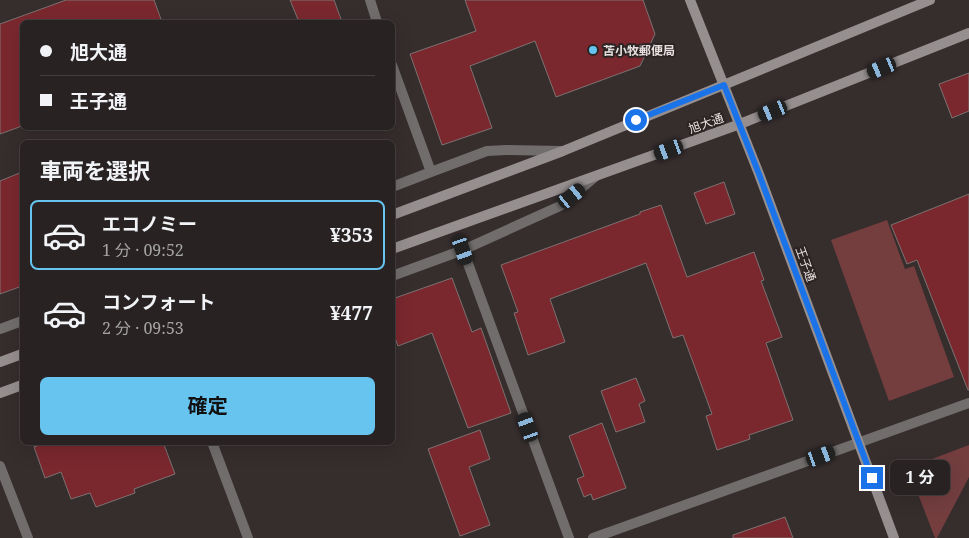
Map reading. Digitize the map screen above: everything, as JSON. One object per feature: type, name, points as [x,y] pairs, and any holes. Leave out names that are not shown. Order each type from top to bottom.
[{"type":"street","points":[[370,0],[377,20]]},
{"type":"street","name":"王子通","points":[[690,0],[763,183],[894,538]]},
{"type":"street","points":[[395,214],[563,150],[930,0]]},
{"type":"street","name":"旭大通","points":[[395,249],[740,124],[969,33]]},
{"type":"street","points":[[395,73],[430,172]]},
{"type":"street","points":[[395,186],[487,151],[563,150]]},
{"type":"street","points":[[395,275],[463,250],[560,206],[597,176]]},
{"type":"street","points":[[463,250],[569,538]]},
{"type":"street","points":[[0,329],[20,322]]},
{"type":"street","points":[[0,362],[20,355]]},
{"type":"street","points":[[0,394],[20,386]]},
{"type":"street","points":[[593,538],[969,403]]},
{"type":"street","points":[[213,445],[248,538]]},
{"type":"street","points":[[0,466],[28,538]]},
{"type":"shaded area","points":[[887,220],[905,269],[914,266],[954,377],[889,401],[831,240]]},
{"type":"shaded area","points":[[969,445],[969,477],[937,538],[935,538],[908,468]]},
{"type":"building","points":[[66,0],[154,0],[161,20],[20,20],[20,127],[0,134],[0,24]]},
{"type":"building","points":[[290,0],[334,0],[341,20],[298,20]]},
{"type":"building","name":"苫小牧郵便局","points":[[465,0],[643,0],[655,34],[640,66],[556,97],[535,41],[470,66],[492,128],[442,145],[410,54],[476,31]]},
{"type":"building","points":[[969,73],[969,111],[952,118],[939,84]]},
{"type":"building","points":[[20,173],[20,287],[0,294],[0,181]]},
{"type":"building","points":[[724,182],[735,214],[706,224],[694,193]]},
{"type":"building","points":[[969,194],[968,390],[917,260],[907,264],[891,225]]},
{"type":"building","points":[[661,205],[687,277],[754,252],[764,280],[761,281],[782,337],[766,343],[793,420],[749,435],[750,439],[717,450],[706,416],[712,414],[683,335],[673,338],[646,263],[550,299],[565,342],[528,355],[514,313],[518,312],[501,265]]},
{"type":"building","points":[[452,278],[472,332],[481,328],[511,413],[468,428],[432,333],[398,346],[395,338],[395,298]]},
{"type":"building","points":[[636,378],[645,401],[639,404],[645,422],[616,432],[601,391]]},
{"type":"building","points":[[602,423],[626,488],[593,500],[591,494],[584,497],[577,479],[584,476],[569,436]]},
{"type":"building","points":[[480,430],[490,459],[469,467],[490,525],[460,536],[428,449]]},
{"type":"building","points":[[39,445],[164,445],[175,474],[134,489],[135,493],[96,507],[90,493],[71,499],[61,472],[45,478],[34,447]]},
{"type":"building","points":[[785,517],[793,538],[733,538],[733,535]]},
{"type":"place","name":"苫小牧郵便局","points":[[593,50]]},
{"type":"route","points":[[636,120],[724,85],[872,478]]}]
